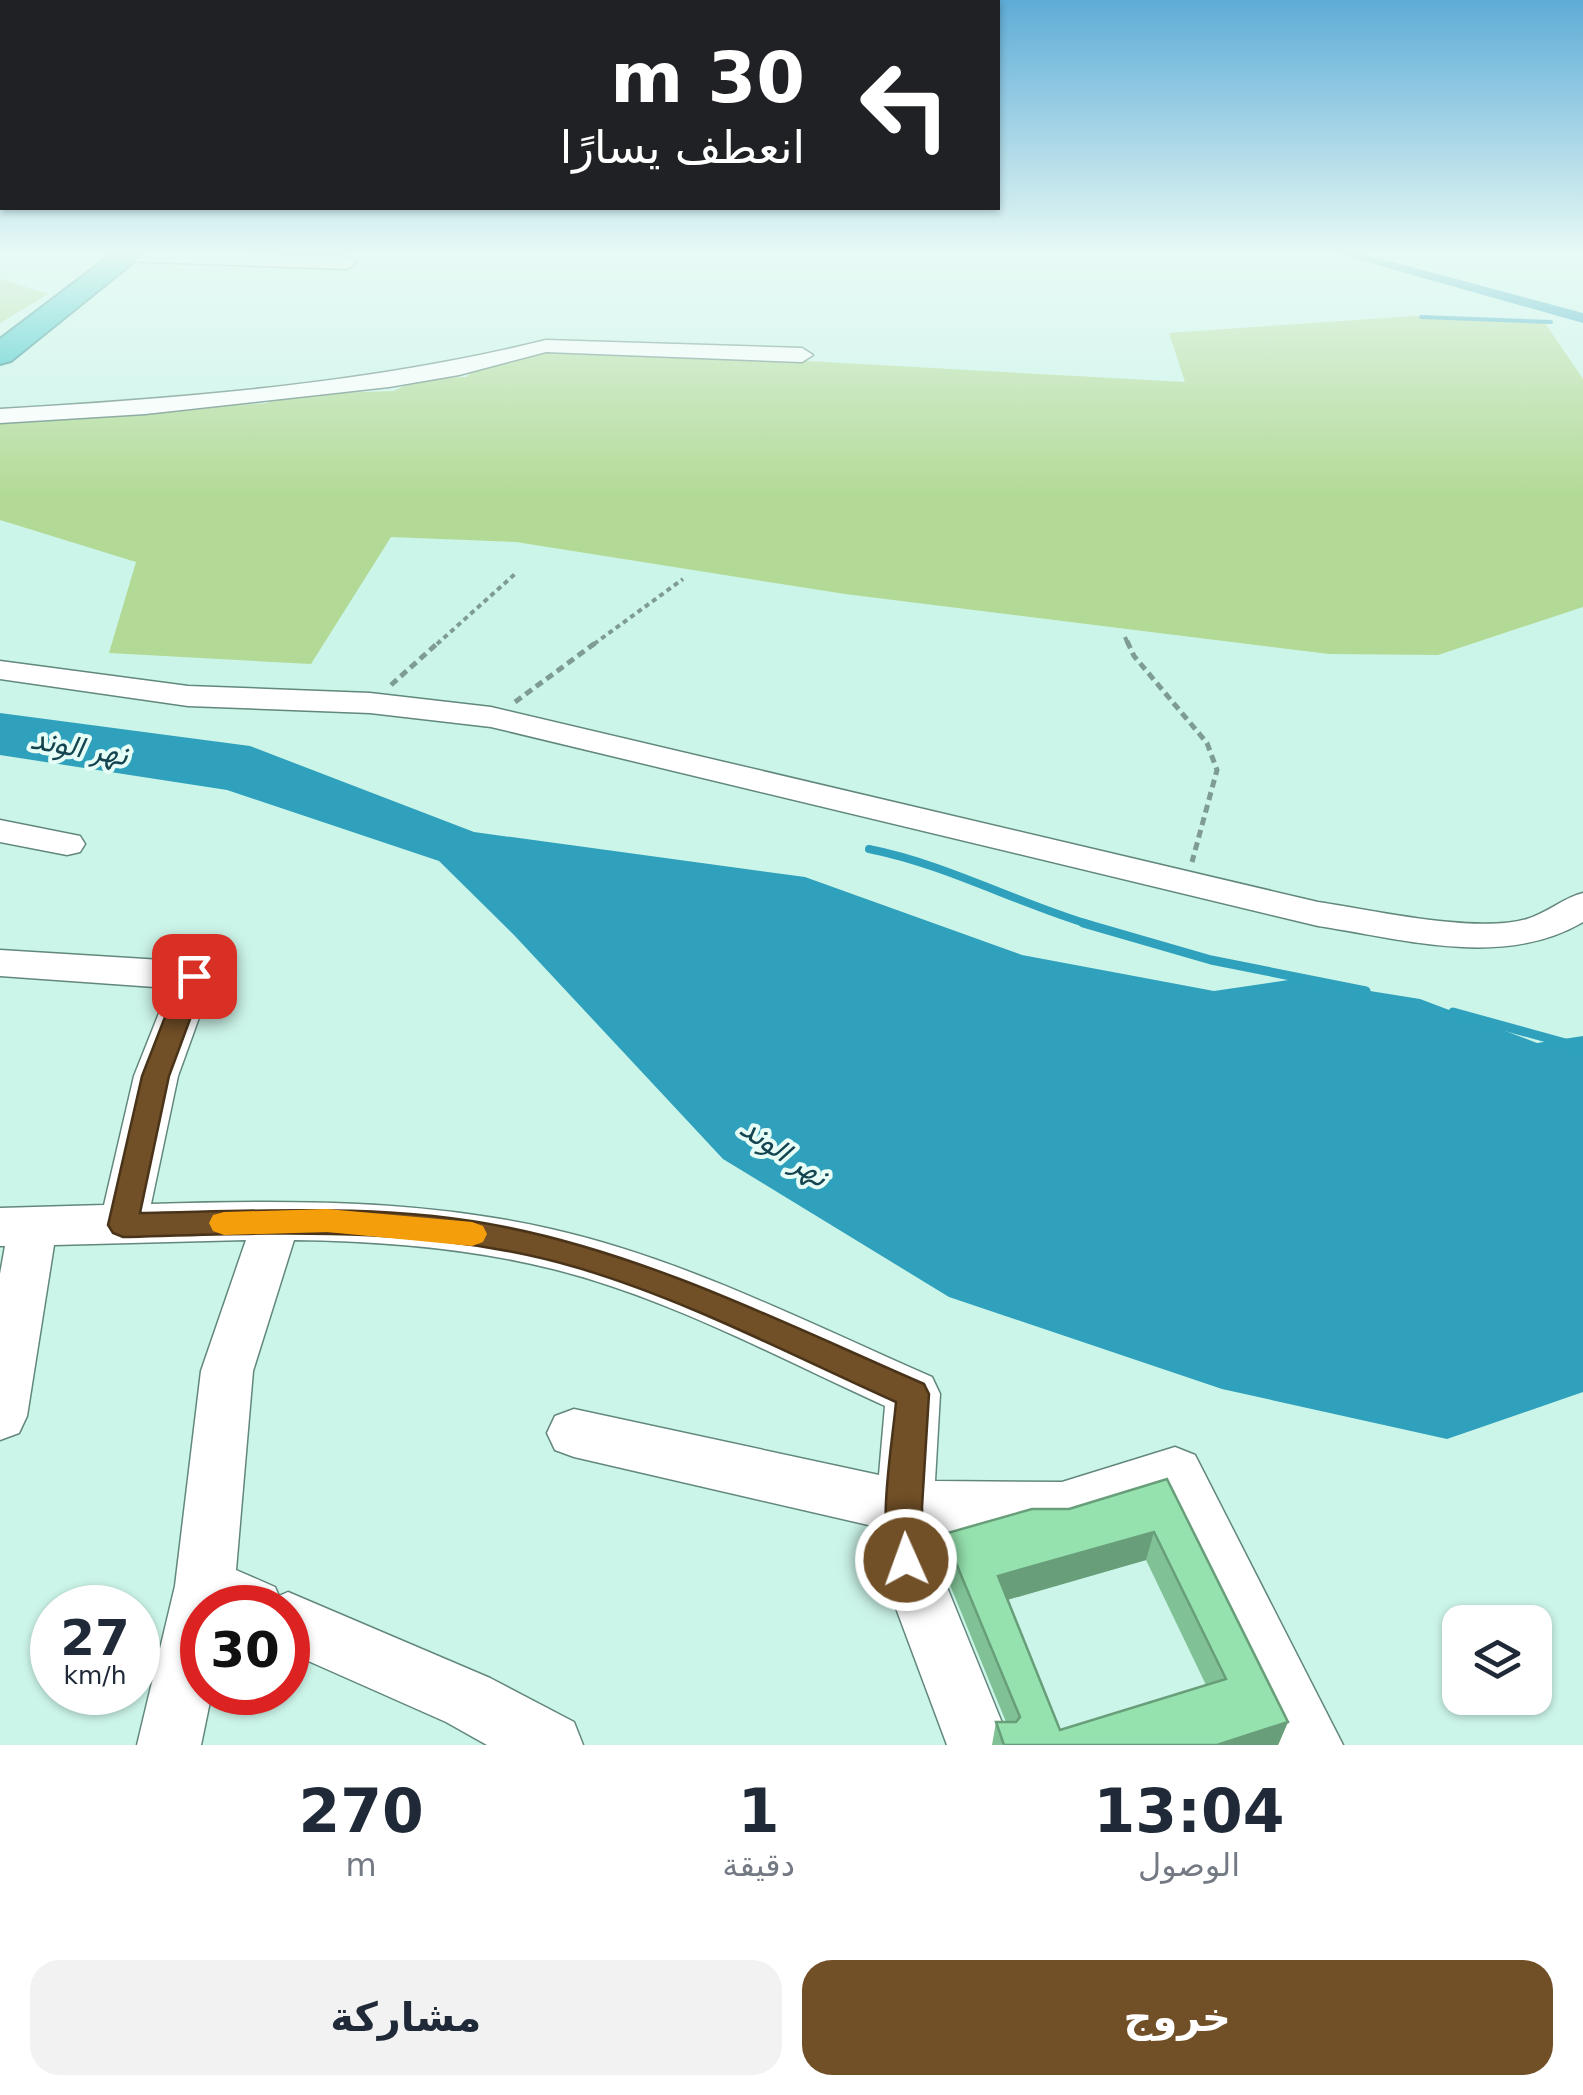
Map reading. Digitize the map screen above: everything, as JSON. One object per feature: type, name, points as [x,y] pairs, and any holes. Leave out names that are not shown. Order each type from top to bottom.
[{"type":"highway","points":[[0,354],[25,332]]},
{"type":"street","points":[[0,416],[145,407],[389,380],[459,368],[537,346],[802,355]]},
{"type":"street","points":[[0,670],[188,696],[370,703],[491,716],[1318,914],[1419,928],[1506,934],[1546,925],[1583,905]]},
{"type":"street","points":[[0,831],[67,844]]},
{"type":"street","points":[[0,962],[194,976],[156,1076],[123,1225]]},
{"type":"street","points":[[0,1416],[12,1227],[327,1220],[501,1238],[576,1255],[661,1284],[913,1394],[905,1507],[906,1560],[978,1745]]},
{"type":"street","points":[[230,1585],[228,1371],[276,1222]]},
{"type":"street","points":[[574,1433],[905,1507],[1062,1508],[1175,1473],[1310,1745]]},
{"type":"street","points":[[310,1632],[468,1700],[552,1745]]},
{"type":"street","points":[[169,1745],[181,1715]]},
{"type":"path","points":[[370,703],[515,574]]},
{"type":"path","points":[[491,716],[683,578]]},
{"type":"path","points":[[1124,637],[1134,656],[1207,743],[1214,757],[1217,770],[1186,884]]},
{"type":"green space","points":[[1551,332],[1583,379],[1583,607],[1438,655],[1329,654],[845,594],[516,542],[391,537],[311,664],[109,653],[136,562],[0,520],[0,421],[267,403],[275,395],[393,391],[423,378],[466,377],[488,361],[527,349],[1185,382],[1169,333]]},
{"type":"water","name":"نهر الوند","points":[[0,713],[250,746],[474,832],[805,877],[1022,955],[1214,991],[1295,979],[1420,999],[1537,1043],[1583,1036],[1583,1392],[1447,1439],[1222,1389],[949,1297],[723,1159],[514,935],[439,861],[227,790],[0,755]]},
{"type":"building","points":[[1167,1479],[1288,1722],[1217,1745],[1004,1745],[996,1722],[1016,1722],[1020,1717],[944,1534],[1032,1509],[1069,1509]],"holes":[[[1154,1532],[1226,1679],[1060,1730],[998,1576]]]},
{"type":"waterway","points":[[869,849],[925,864],[1091,925]]},
{"type":"waterway","points":[[1083,923],[1211,960],[1366,991]]},
{"type":"waterway","points":[[1453,1012],[1583,1048]]},
{"type":"slow traffic","points":[[224,1223],[327,1220],[472,1234]]},
{"type":"route","points":[[194,976],[156,1076],[123,1225],[327,1220],[422,1228],[501,1238],[576,1255],[661,1284],[913,1394],[905,1507],[906,1560]]}]
